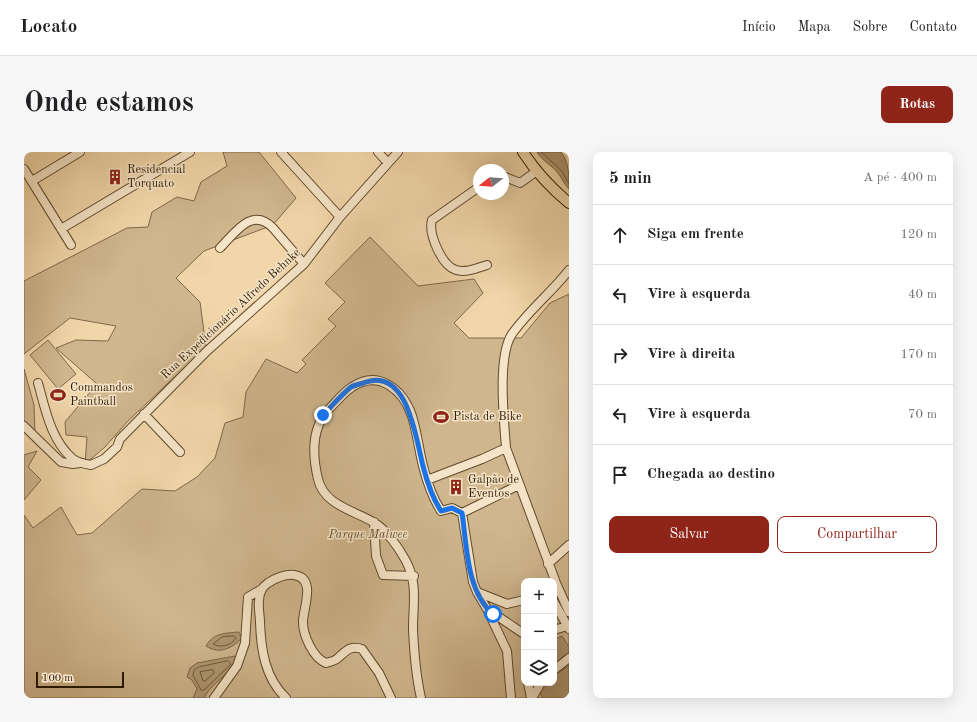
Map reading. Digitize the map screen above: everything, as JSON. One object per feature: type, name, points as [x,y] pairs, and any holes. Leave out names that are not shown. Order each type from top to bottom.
[{"type":"main road","points":[[523,152],[537,172],[555,192],[569,203]]},
{"type":"street","points":[[32,181],[80,152]]},
{"type":"street","points":[[61,229],[190,152]]},
{"type":"street","points":[[281,152],[340,218]]},
{"type":"street","points":[[378,152],[388,163]]},
{"type":"street","name":"Rua Expedicionário Alfredo Behnke","points":[[24,426],[61,462],[73,464],[82,462],[90,465],[104,459],[117,447],[120,439],[207,351],[304,264],[340,218],[398,152]]},
{"type":"street","points":[[24,169],[71,245]]},
{"type":"street","points":[[509,178],[520,183],[537,172]]},
{"type":"street","points":[[473,191],[432,220],[430,230],[436,247],[451,268],[462,271],[487,265]]},
{"type":"street","points":[[220,248],[247,222],[255,219],[261,219],[268,222],[304,264]]},
{"type":"street","points":[[569,270],[530,311],[511,335],[504,354],[503,416],[506,448],[548,564],[569,612]]},
{"type":"street","points":[[421,698],[414,642],[414,576],[405,559],[386,534],[374,522],[346,510],[328,497],[318,480],[314,437],[318,424],[323,415],[352,387],[374,380],[388,383],[402,398],[412,416],[427,480],[441,511],[452,508],[462,513]]},
{"type":"street","points":[[38,383],[50,423],[60,444],[74,460],[82,462]]},
{"type":"street","points":[[142,416],[180,452]]},
{"type":"street","points":[[427,480],[506,448]]},
{"type":"street","points":[[462,513],[519,485]]},
{"type":"street","points":[[462,513],[473,582],[507,651],[511,698]]},
{"type":"street","points":[[374,522],[376,556],[383,575],[414,576]]},
{"type":"street","points":[[548,564],[569,545]]},
{"type":"street","points":[[214,698],[238,666],[244,643],[248,597],[262,589],[276,578],[291,574],[299,576],[304,580],[307,587],[307,600],[303,622],[309,642],[317,656],[326,663],[338,658],[347,649],[357,647],[362,649],[379,673],[391,698]]},
{"type":"street","points":[[262,589],[258,607],[260,644],[269,674],[275,686],[286,698]]},
{"type":"street","points":[[477,592],[507,604],[521,601]]},
{"type":"street","points":[[557,608],[568,628],[557,630]]},
{"type":"street","points":[[487,609],[521,632]]},
{"type":"street","points":[[557,668],[569,658]]},
{"type":"street","points":[[529,686],[532,698]]},
{"type":"street","points":[[532,698],[539,686]]},
{"type":"green space","points":[[223,152],[259,152],[296,198],[273,225],[204,251],[176,278],[200,302],[206,347],[127,422],[105,447],[85,464],[87,437],[66,435],[65,422],[97,384],[56,348],[76,340],[108,341],[116,326],[70,318],[24,354],[24,281],[127,228],[148,227],[152,212],[177,197],[194,201],[201,182],[227,166]]},
{"type":"green space","name":"Parque Malwee","points":[[370,237],[418,286],[474,279],[483,293],[454,323],[469,338],[521,338],[550,303],[569,294],[569,698],[24,698],[24,515],[33,528],[61,507],[77,535],[92,533],[142,489],[175,491],[197,477],[215,458],[225,423],[243,417],[246,392],[266,359],[297,373],[306,364],[302,360],[336,326],[328,319],[345,302],[325,283]]},
{"type":"green space","points":[[48,340],[76,374],[58,389],[30,355]]},
{"type":"green space","points":[[24,369],[34,405],[35,433],[24,420]]},
{"type":"green space","points":[[37,451],[28,467],[41,480],[24,500],[24,455]]},
{"type":"water","points":[[537,152],[561,152],[567,164],[569,189],[556,170]]},
{"type":"water","points":[[239,632],[242,638],[234,645],[226,649],[216,650],[206,646],[212,638],[220,634]]},
{"type":"water","points":[[562,636],[569,647],[569,654],[557,663],[557,650],[557,638]]},
{"type":"water","points":[[235,656],[237,663],[209,690],[204,698],[193,698],[197,689],[192,680],[187,677],[190,668],[197,663]]},
{"type":"water","points":[[569,666],[569,695],[563,698],[543,698],[540,689],[542,686],[557,686],[557,673]]},
{"type":"place","name":"Residencial Torquato","points":[[115,177]]},
{"type":"place","name":"Commandos Paintball","points":[[58,395]]},
{"type":"place","name":"Pista de Bike","points":[[441,417]]},
{"type":"place","name":"Galpão de Eventos","points":[[456,487]]},
{"type":"route","points":[[323,415],[352,387],[374,380],[388,383],[402,398],[412,416],[427,480],[436,503],[441,511],[452,508],[462,513],[473,582],[485,606],[493,614]]}]
